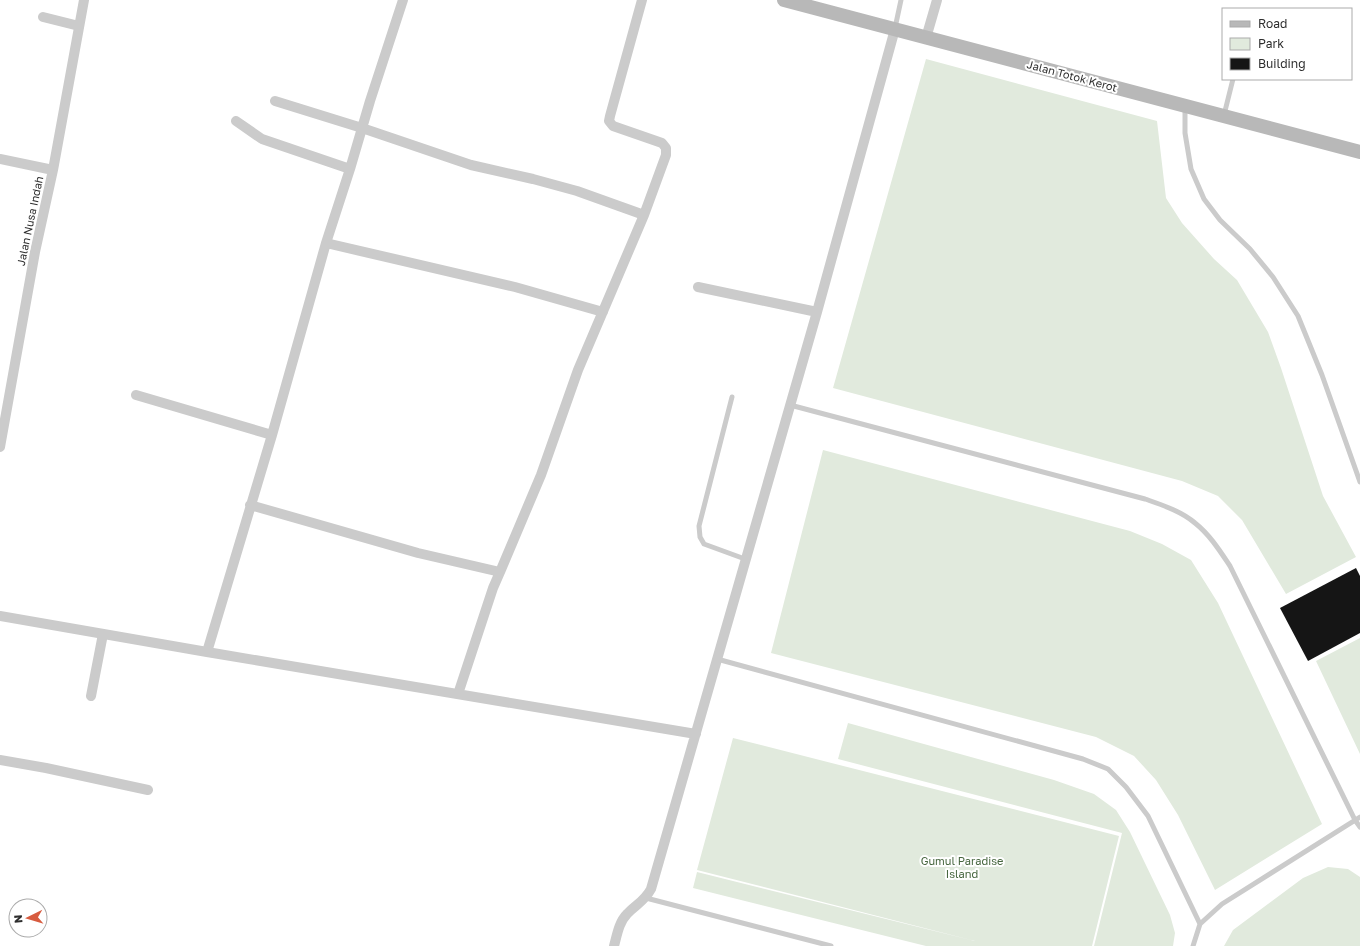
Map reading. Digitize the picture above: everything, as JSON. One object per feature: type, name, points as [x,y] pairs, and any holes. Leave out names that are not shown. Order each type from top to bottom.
[{"type":"main road","name":"Jalan Totok Kerot","points":[[784,0],[1360,152]]},
{"type":"street","name":"Jalan Nusa Indah","points":[[0,447],[35,252],[53,170],[84,0]]},
{"type":"street","points":[[206,652],[272,435],[326,243],[403,0]]},
{"type":"street","points":[[458,694],[493,588],[541,475],[578,370],[644,215],[666,155],[666,148],[662,142],[613,126],[610,121],[610,116],[642,0]]},
{"type":"street","points":[[926,38],[937,0]]},
{"type":"street","points":[[43,17],[79,26]]},
{"type":"street","points":[[614,946],[625,915],[646,898],[650,889],[817,312],[894,30]]},
{"type":"street","points":[[275,101],[362,128],[471,166],[533,179],[576,191],[644,215]]},
{"type":"street","points":[[236,122],[262,139],[350,169]]},
{"type":"street","points":[[0,160],[53,170]]},
{"type":"street","points":[[326,243],[515,287],[603,312]]},
{"type":"street","points":[[698,287],[817,312]]},
{"type":"street","points":[[136,395],[272,435]]},
{"type":"street","points":[[250,505],[418,553],[500,572]]},
{"type":"street","points":[[0,616],[696,734]]},
{"type":"street","points":[[91,696],[103,634]]},
{"type":"street","points":[[0,760],[46,768],[148,790]]},
{"type":"lane","points":[[894,30],[901,0]]},
{"type":"lane","points":[[1224,116],[1233,80]]},
{"type":"lane","points":[[1185,106],[1185,134],[1191,169],[1204,199],[1220,220],[1250,250],[1273,277],[1298,316],[1322,375],[1360,482]]},
{"type":"lane","points":[[732,397],[699,526],[700,537],[704,544],[745,559]]},
{"type":"lane","points":[[790,405],[1145,499],[1171,508],[1195,522],[1213,540],[1230,566],[1358,819],[1360,827]]},
{"type":"lane","points":[[717,659],[1084,759],[1108,769],[1126,787],[1148,816],[1200,924]]},
{"type":"lane","points":[[1193,946],[1200,924],[1222,904],[1358,819]]},
{"type":"lane","points":[[646,898],[831,946]]},
{"type":"green space","points":[[926,59],[1157,121],[1166,198],[1182,223],[1214,259],[1237,280],[1268,332],[1323,496],[1356,557],[1286,594],[1242,520],[1218,496],[1182,481],[833,388]]},
{"type":"green space","points":[[823,450],[1130,531],[1162,544],[1191,560],[1218,603],[1322,824],[1215,890],[1178,815],[1156,780],[1134,756],[1096,737],[771,653]]},
{"type":"green space","points":[[1360,638],[1360,754],[1316,661]]},
{"type":"green space","points":[[848,723],[1054,780],[1094,794],[1116,810],[1130,832],[1170,915],[1175,933],[1173,946],[1094,946],[1122,833],[838,759]]},
{"type":"green space","name":"Gumul Paradise Island","points":[[733,738],[1119,836],[1092,946],[926,946],[693,888],[697,872],[975,941],[697,870]]},
{"type":"green space","points":[[1328,867],[1348,869],[1360,877],[1360,946],[1224,946],[1233,930],[1303,878]]},
{"type":"building","points":[[1356,568],[1360,576],[1360,633],[1308,661],[1280,608]]}]
